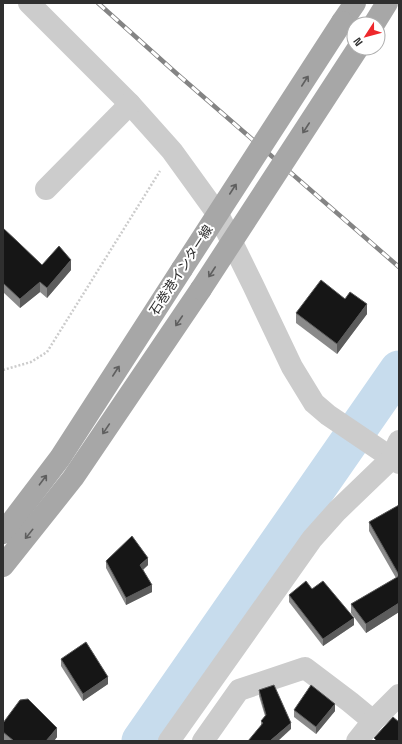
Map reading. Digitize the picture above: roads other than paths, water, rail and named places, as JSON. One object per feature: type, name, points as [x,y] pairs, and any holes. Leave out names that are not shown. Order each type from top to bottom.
[{"type":"main road","name":"石巻港インター線","points":[[3,533],[60,458],[355,3]]},
{"type":"main road","points":[[379,16],[387,3]]},
{"type":"main road","name":"石巻港インター線","points":[[3,566],[73,478],[201,289],[353,56]]},
{"type":"street","points":[[29,3],[130,104],[172,152],[219,216],[254,285],[292,367],[314,403],[328,415],[391,453],[312,539],[170,741]]},
{"type":"street","points":[[46,190],[130,104]]},
{"type":"street","points":[[203,741],[239,690],[305,668],[373,721]]},
{"type":"street","points":[[357,741],[373,721],[399,695]]},
{"type":"waterway","points":[[141,741],[399,370]]},
{"type":"railway","points":[[98,3],[399,267]]}]
